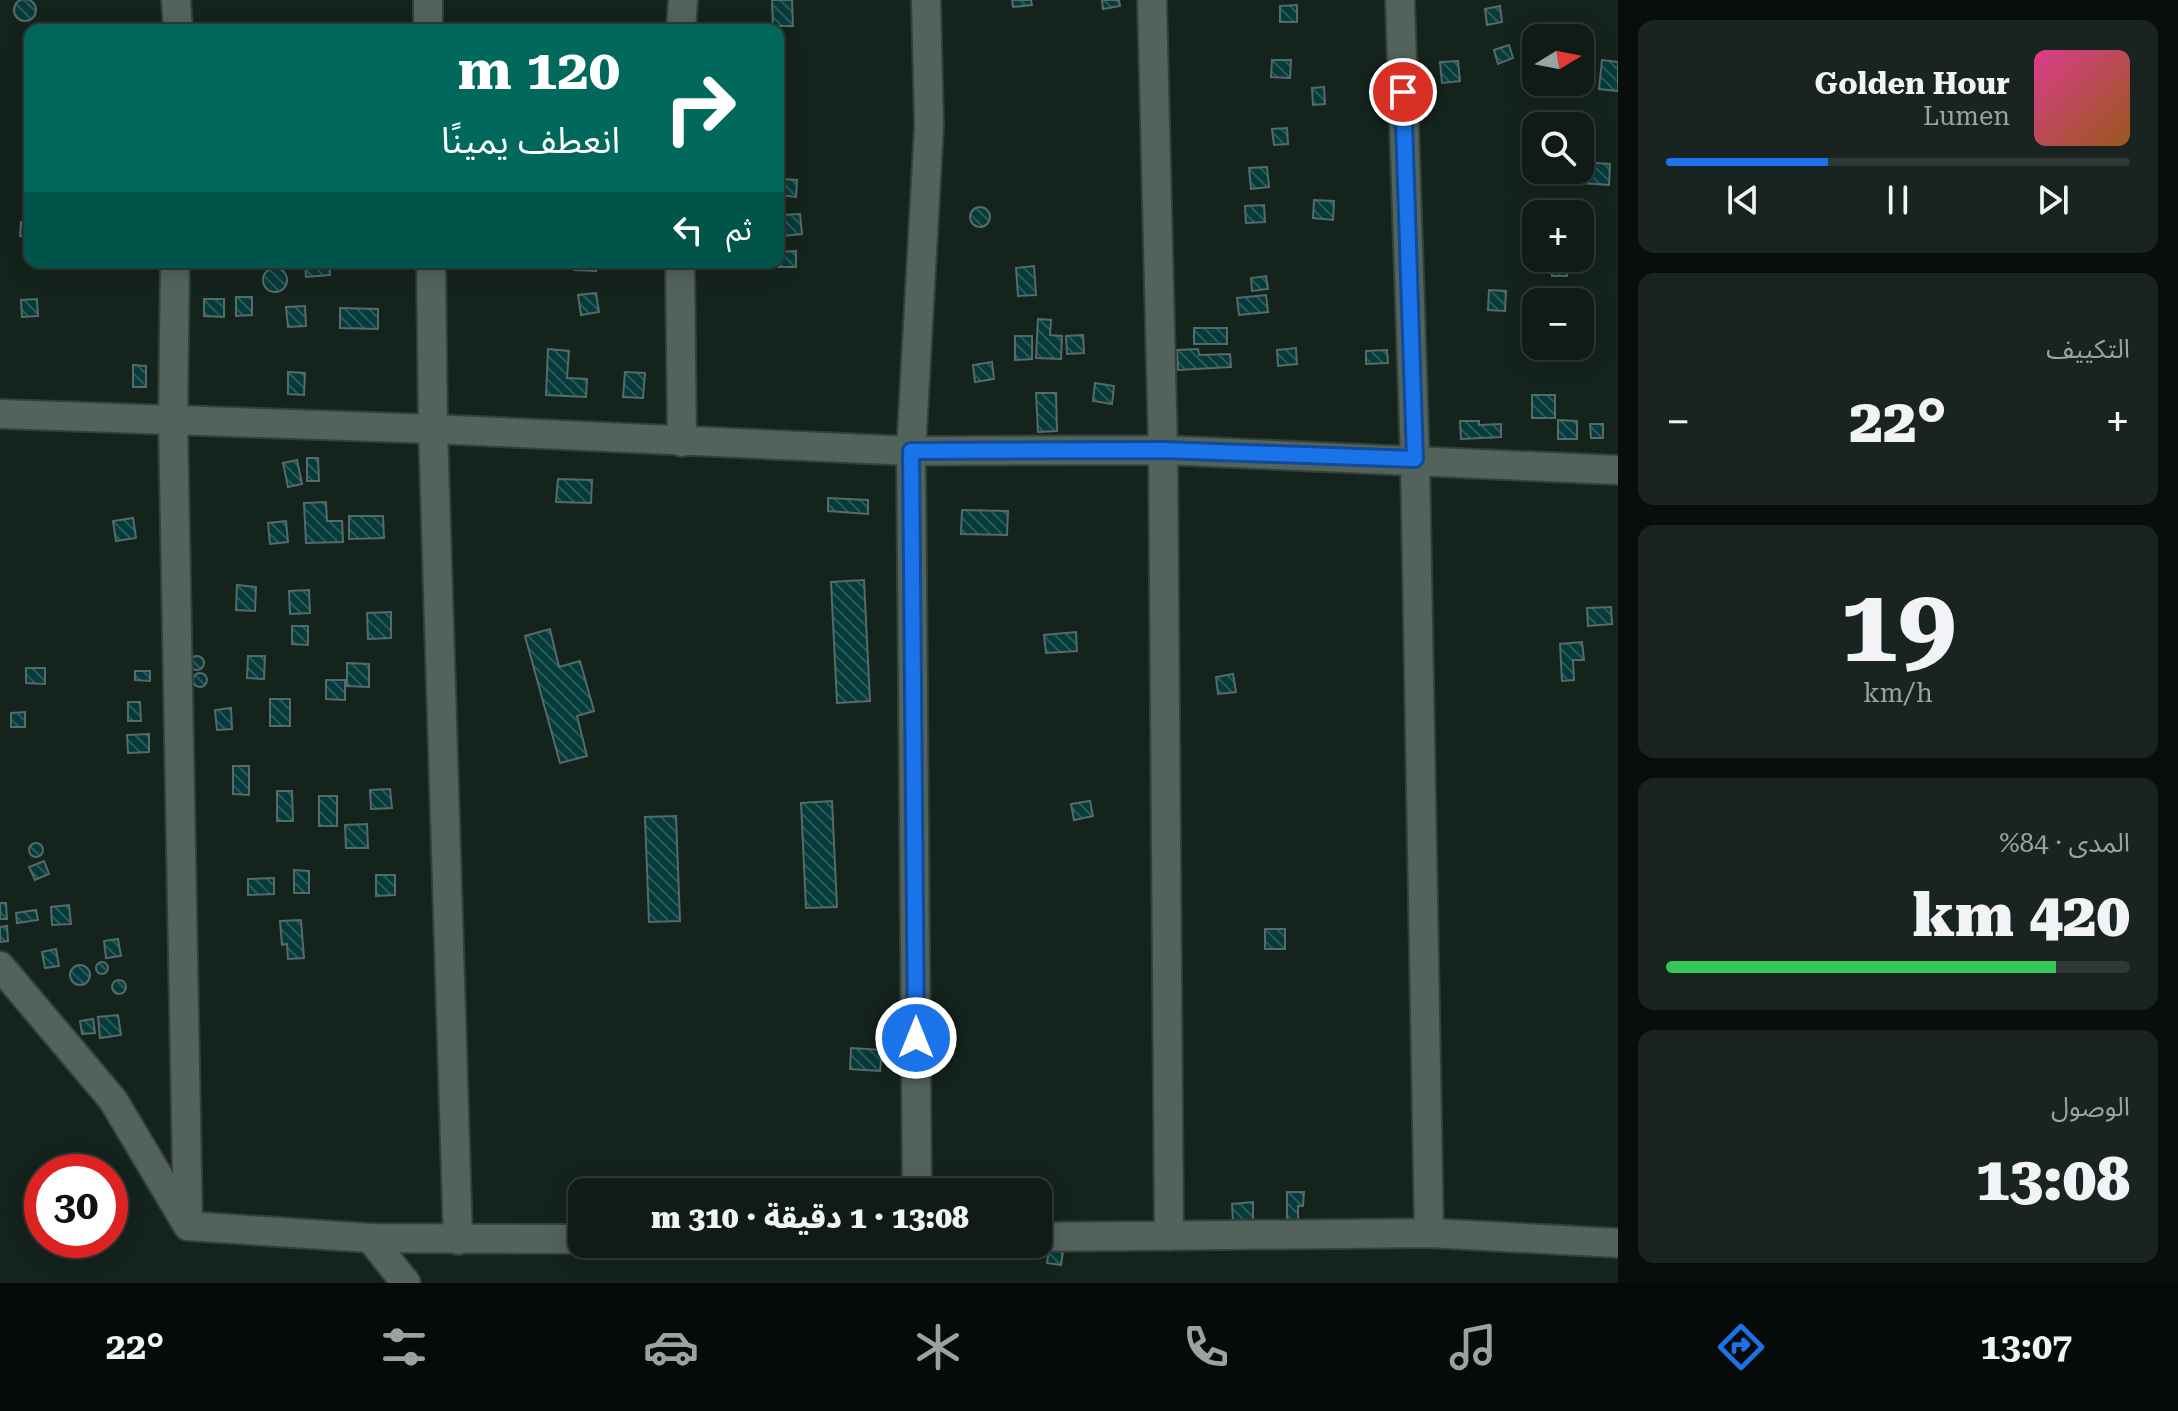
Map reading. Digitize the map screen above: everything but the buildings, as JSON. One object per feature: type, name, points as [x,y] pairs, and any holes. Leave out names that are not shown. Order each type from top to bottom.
[{"type":"street","points":[[176,0],[178,24]]},
{"type":"street","points":[[428,0],[428,24]]},
{"type":"street","points":[[681,24],[683,0]]},
{"type":"street","points":[[917,1178],[911,451],[929,126],[926,0]]},
{"type":"street","points":[[1152,0],[1163,450],[1169,1236]]},
{"type":"street","points":[[1400,0],[1415,459],[1429,1233]]},
{"type":"street","points":[[175,268],[173,420],[188,1226]]},
{"type":"street","points":[[431,268],[433,429],[458,1240]]},
{"type":"street","points":[[680,268],[682,442]]},
{"type":"street","points":[[0,414],[433,429],[911,451],[1163,450],[1618,470]]},
{"type":"street","points":[[0,966],[113,1100],[188,1226]]},
{"type":"street","points":[[188,1226],[370,1238],[568,1239]]},
{"type":"street","points":[[1052,1237],[1429,1233],[1618,1243]]},
{"type":"street","points":[[370,1238],[406,1283]]},
{"type":"route","points":[[916,1038],[911,451],[1163,450],[1415,459],[1403,92]]}]
